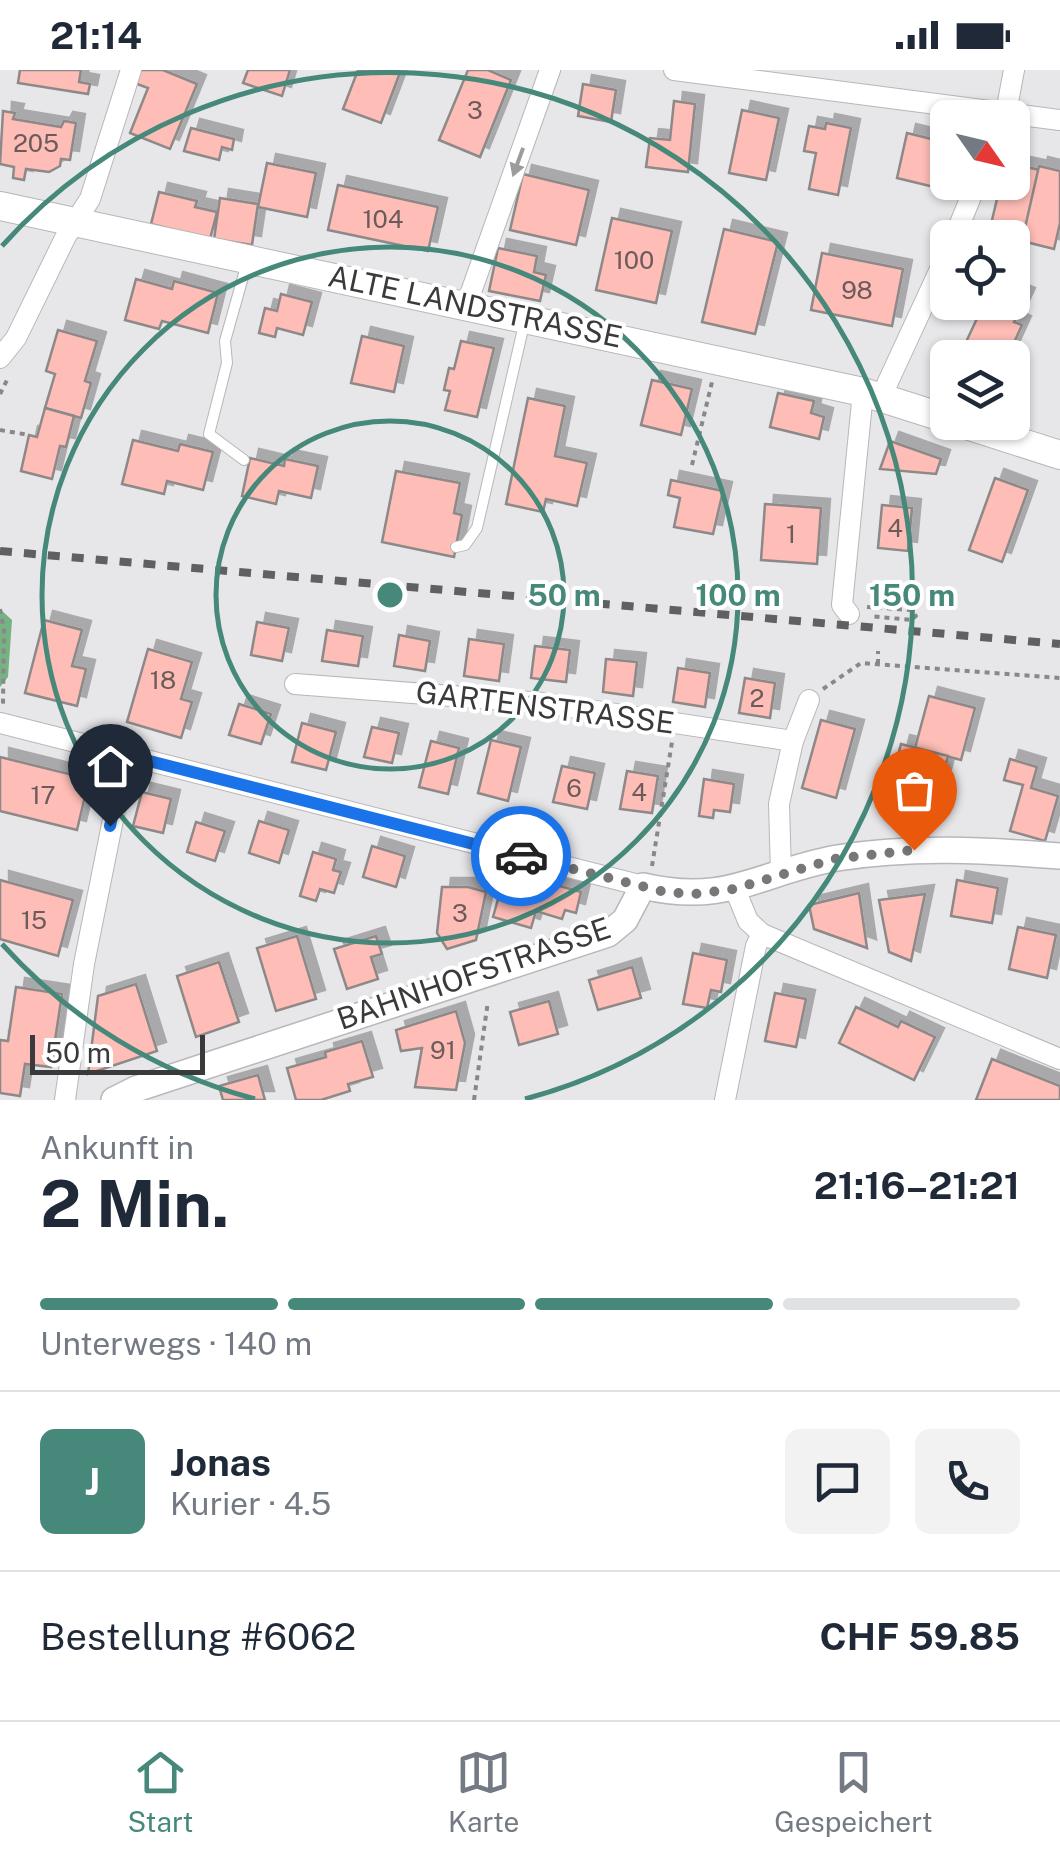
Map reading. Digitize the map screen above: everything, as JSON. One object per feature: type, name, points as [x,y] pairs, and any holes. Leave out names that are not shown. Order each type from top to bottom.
[{"type":"main road","name":"ALTE LANDSTRASSE","points":[[0,206],[872,394],[930,413]]},
{"type":"main road","points":[[1012,440],[1060,456]]},
{"type":"street","points":[[0,358],[16,338],[90,200],[131,70]]},
{"type":"street","points":[[466,306],[550,70]]},
{"type":"street","points":[[674,70],[930,105]]},
{"type":"street","points":[[1009,100],[1014,70]]},
{"type":"street","points":[[1030,117],[1060,120]]},
{"type":"street","points":[[845,610],[872,394],[930,286]]},
{"type":"street","name":"GARTENSTRASSE","points":[[295,684],[544,703],[794,741]]},
{"type":"street","points":[[781,874],[778,804],[794,741],[810,700]]},
{"type":"street","points":[[0,723],[694,894],[734,889],[834,859],[889,852],[938,849],[1060,856]]},
{"type":"street","points":[[65,1100],[84,964],[126,755]]},
{"type":"street","name":"BAHNHOFSTRASSE","points":[[114,1100],[172,1077],[608,934],[625,920],[646,880]]},
{"type":"street","points":[[734,889],[748,921],[762,934],[1060,1059]]},
{"type":"street","points":[[725,1100],[756,946],[762,934]]},
{"type":"lane","points":[[244,460],[210,434],[227,363],[225,341],[248,260]]},
{"type":"lane","points":[[456,546],[465,546],[477,528],[525,319]]},
{"type":"path","points":[[692,465],[713,377]]},
{"type":"path","points":[[0,430],[29,435]]},
{"type":"path","points":[[0,609],[4,631],[0,712]]},
{"type":"path","points":[[845,610],[911,610],[916,614],[911,620],[882,616]]},
{"type":"path","points":[[878,651],[878,664]]},
{"type":"path","points":[[810,700],[852,667],[878,664],[1060,678]]},
{"type":"path","points":[[646,880],[677,723]]},
{"type":"path","points":[[474,1100],[489,990]]},
{"type":"green space","points":[[0,609],[12,620],[8,677],[0,687]]},
{"type":"building","points":[[20,70],[81,70],[79,82],[90,84],[88,94],[18,83]]},
{"type":"building","points":[[133,70],[163,70],[197,84],[170,149],[130,133],[148,88],[129,81]]},
{"type":"building","points":[[248,70],[290,70],[282,96],[243,83]]},
{"type":"building","points":[[358,70],[401,70],[381,123],[343,109]]},
{"type":"building","points":[[468,70],[488,70],[511,80],[480,157],[439,140]]},
{"type":"building","points":[[583,84],[616,90],[611,122],[578,116]]},
{"type":"building","points":[[674,101],[695,104],[688,172],[646,167],[650,138],[670,140]]},
{"type":"building","points":[[742,110],[779,118],[766,180],[729,173]]},
{"type":"building","points":[[3,111],[15,113],[13,119],[61,127],[64,121],[76,123],[70,160],[61,159],[60,166],[49,172],[26,169],[24,180],[13,178],[14,167],[0,164]]},
{"type":"building","points":[[826,123],[851,128],[838,195],[809,189],[816,153],[804,151],[809,126],[825,129]]},
{"type":"building","points":[[191,128],[234,139],[232,150],[222,147],[219,160],[184,151]]},
{"type":"building","points":[[907,133],[930,139],[930,186],[897,178]]},
{"type":"building","points":[[267,163],[316,173],[307,217],[258,207]]},
{"type":"building","points":[[1039,166],[1060,171],[1060,223],[1054,249],[1030,243],[1030,220],[1027,220]]},
{"type":"building","points":[[1030,168],[1040,170],[1028,220],[992,220],[997,200],[1030,200]]},
{"type":"building","points":[[523,174],[589,190],[576,245],[510,230]]},
{"type":"building","points":[[338,185],[438,207],[428,251],[328,230]]},
{"type":"building","points":[[159,192],[197,201],[195,207],[217,212],[210,239],[151,224]]},
{"type":"building","points":[[220,198],[258,204],[252,245],[214,239]]},
{"type":"building","points":[[612,218],[672,231],[656,303],[596,290]]},
{"type":"building","points":[[724,229],[778,242],[755,334],[702,322]]},
{"type":"building","points":[[498,248],[537,256],[534,272],[546,275],[540,301],[489,291]]},
{"type":"building","points":[[822,253],[903,269],[892,326],[811,310]]},
{"type":"building","points":[[136,279],[172,289],[174,281],[218,293],[208,333],[162,321],[159,329],[125,320]]},
{"type":"building","points":[[281,294],[312,302],[303,335],[277,328],[275,337],[259,333],[265,308],[277,311]]},
{"type":"building","points":[[976,320],[1015,320],[1022,325],[1015,340],[967,340]]},
{"type":"building","points":[[58,330],[97,341],[85,381],[91,383],[81,418],[45,408],[55,374],[46,371]]},
{"type":"building","points":[[362,336],[404,346],[394,392],[351,383]]},
{"type":"building","points":[[461,341],[494,348],[477,417],[445,410],[450,391],[444,390],[449,368],[454,369]]},
{"type":"building","points":[[652,380],[692,389],[681,435],[641,425]]},
{"type":"building","points":[[778,393],[814,401],[811,413],[824,417],[819,439],[770,427]]},
{"type":"building","points":[[528,398],[565,406],[555,456],[587,463],[577,506],[546,499],[543,512],[506,504]]},
{"type":"building","points":[[45,408],[74,416],[66,447],[60,446],[52,479],[21,471],[29,435],[37,437]]},
{"type":"building","points":[[133,440],[178,451],[180,444],[213,452],[203,490],[167,481],[164,494],[122,484]]},
{"type":"building","points":[[890,441],[941,459],[936,474],[880,469]]},
{"type":"building","points":[[250,458],[284,466],[285,459],[318,466],[311,498],[279,491],[276,504],[242,496]]},
{"type":"building","points":[[396,471],[460,483],[454,513],[462,515],[454,557],[382,542]]},
{"type":"building","points":[[995,478],[1028,490],[1002,562],[969,550]]},
{"type":"building","points":[[671,480],[723,491],[713,534],[674,527],[680,498],[668,495]]},
{"type":"building","points":[[765,504],[821,508],[817,564],[761,560]]},
{"type":"building","points":[[882,505],[912,508],[908,551],[878,548]]},
{"type":"building","points":[[44,620],[82,630],[72,666],[86,669],[77,706],[25,693]]},
{"type":"building","points":[[257,622],[289,628],[282,661],[251,655]]},
{"type":"building","points":[[327,630],[363,636],[358,666],[322,661]]},
{"type":"building","points":[[399,635],[430,641],[425,671],[394,666]]},
{"type":"building","points":[[469,639],[504,644],[499,681],[464,676]]},
{"type":"building","points":[[535,646],[570,650],[566,682],[531,678]]},
{"type":"building","points":[[148,649],[192,662],[181,699],[192,702],[181,738],[127,722]]},
{"type":"building","points":[[606,659],[637,662],[633,696],[603,692]]},
{"type":"building","points":[[678,668],[710,673],[705,707],[673,702]]},
{"type":"building","points":[[745,678],[775,683],[770,718],[739,713]]},
{"type":"building","points":[[929,696],[975,708],[961,760],[915,748]]},
{"type":"building","points":[[239,704],[271,714],[261,744],[229,735]]},
{"type":"building","points":[[821,720],[855,729],[836,798],[802,788]]},
{"type":"building","points":[[302,723],[336,732],[326,770],[292,762]]},
{"type":"building","points":[[372,727],[399,733],[392,763],[364,757]]},
{"type":"building","points":[[491,740],[521,747],[508,801],[478,793]]},
{"type":"building","points":[[431,741],[459,748],[448,794],[419,787]]},
{"type":"building","points":[[901,744],[948,756],[934,808],[887,796]]},
{"type":"building","points":[[0,757],[89,779],[77,830],[0,811]]},
{"type":"building","points":[[1010,759],[1037,767],[1031,788],[1058,796],[1045,841],[1010,831],[1023,785],[1004,780]]},
{"type":"building","points":[[562,766],[595,773],[587,809],[553,802]]},
{"type":"building","points":[[627,771],[658,776],[652,813],[620,809]]},
{"type":"building","points":[[704,779],[734,784],[730,812],[714,810],[713,818],[699,816]]},
{"type":"building","points":[[142,792],[171,799],[163,833],[133,826]]},
{"type":"building","points":[[259,821],[289,830],[279,863],[249,853]]},
{"type":"building","points":[[196,822],[225,831],[215,861],[187,852]]},
{"type":"building","points":[[372,846],[405,856],[396,887],[363,877]]},
{"type":"building","points":[[313,852],[336,859],[333,870],[341,872],[334,893],[320,889],[316,901],[300,896]]},
{"type":"building","points":[[506,871],[581,892],[576,913],[565,910],[562,919],[536,911],[531,928],[493,917]]},
{"type":"building","points":[[0,880],[73,900],[58,956],[0,939]]},
{"type":"building","points":[[957,880],[998,888],[992,923],[951,916]]},
{"type":"building","points":[[442,887],[486,892],[476,940],[447,949],[437,933]]},
{"type":"building","points":[[859,893],[867,948],[814,929],[809,905]]},
{"type":"building","points":[[925,894],[911,961],[889,952],[879,900]]},
{"type":"building","points":[[1018,927],[1056,935],[1047,978],[1009,969]]},
{"type":"building","points":[[297,936],[316,999],[276,1011],[257,948]]},
{"type":"building","points":[[376,936],[382,954],[371,957],[378,979],[347,989],[334,949]]},
{"type":"building","points":[[693,953],[727,960],[721,992],[711,990],[707,1008],[683,1004]]},
{"type":"building","points":[[219,962],[239,1022],[196,1037],[177,976]]},
{"type":"building","points":[[632,967],[641,998],[598,1010],[589,980]]},
{"type":"building","points":[[136,984],[157,1051],[88,1074],[98,996]]},
{"type":"building","points":[[16,987],[62,994],[51,1067],[25,1064],[20,1096],[0,1093],[0,1040],[8,1041]]},
{"type":"building","points":[[775,993],[806,999],[796,1047],[765,1041]]},
{"type":"building","points":[[549,1001],[558,1034],[519,1045],[510,1012]]},
{"type":"building","points":[[856,1007],[898,1027],[901,1021],[935,1037],[914,1080],[839,1043]]},
{"type":"building","points":[[456,1011],[465,1043],[456,1090],[415,1087],[422,1048],[401,1051],[396,1030]]},
{"type":"building","points":[[362,1041],[373,1077],[348,1084],[350,1091],[321,1100],[296,1100],[287,1068]]},
{"type":"building","points":[[992,1059],[1060,1086],[1060,1100],[976,1100]]},
{"type":"building","points":[[258,1075],[265,1100],[223,1100],[219,1086]]},
{"type":"railway","points":[[0,551],[1060,644]]},
{"type":"way so far","points":[[521,856],[665,892],[694,894],[734,889],[834,859],[914,850]]},
{"type":"route","points":[[110,826],[126,755],[521,856]]}]
